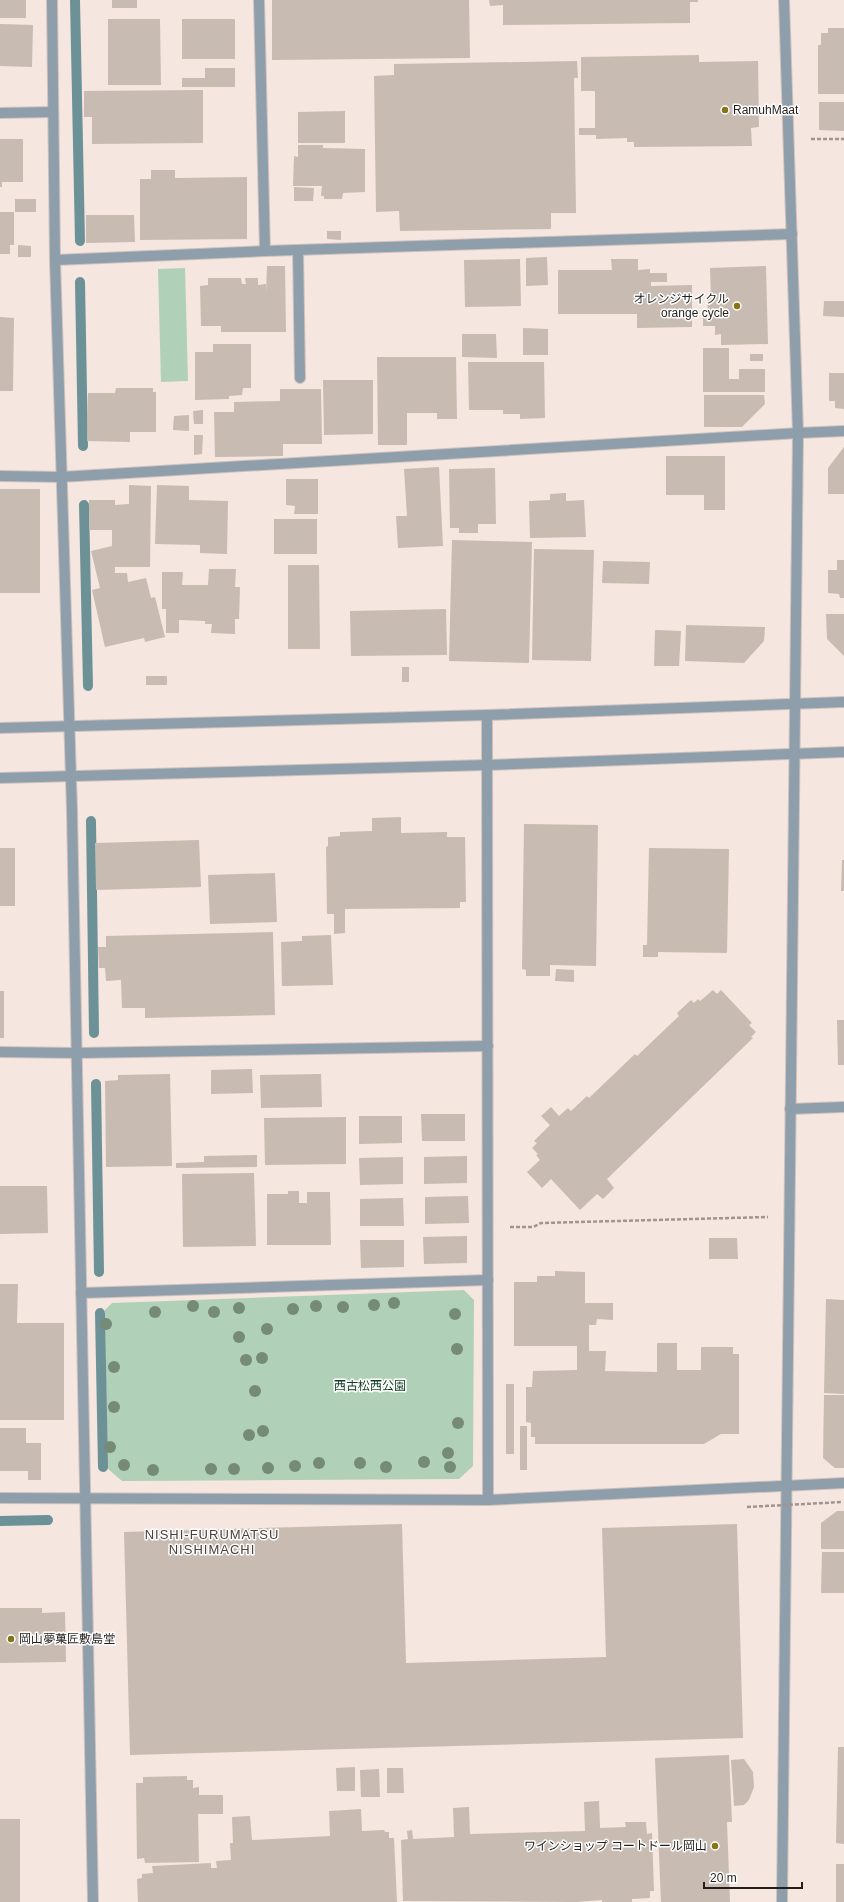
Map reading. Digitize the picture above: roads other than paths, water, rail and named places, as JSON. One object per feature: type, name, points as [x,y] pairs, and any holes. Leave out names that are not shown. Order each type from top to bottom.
[{"type":"street","points":[[52,0],[55,260],[71,775],[93,1902]]},
{"type":"street","points":[[259,0],[266,251]]},
{"type":"street","points":[[782,1902],[798,433],[784,0]]},
{"type":"street","points":[[0,113],[53,112]]},
{"type":"street","points":[[55,260],[266,251],[792,234]]},
{"type":"street","points":[[298,250],[300,378]]},
{"type":"street","points":[[0,476],[61,477],[844,431]]},
{"type":"street","points":[[0,728],[844,702]]},
{"type":"street","points":[[487,714],[488,1500]]},
{"type":"street","points":[[0,778],[487,765],[844,752]]},
{"type":"street","points":[[0,1052],[77,1053],[488,1046]]},
{"type":"street","points":[[790,1109],[844,1107]]},
{"type":"street","points":[[81,1294],[488,1280]]},
{"type":"street","points":[[0,1498],[488,1500],[844,1483]]},
{"type":"waterway","points":[[75,0],[80,241]]},
{"type":"waterway","points":[[80,282],[83,446]]},
{"type":"waterway","points":[[84,505],[88,686]]},
{"type":"waterway","points":[[91,821],[94,1033]]},
{"type":"waterway","points":[[96,1084],[99,1272]]},
{"type":"waterway","points":[[100,1313],[103,1467]]},
{"type":"waterway","points":[[0,1521],[48,1520]]},
{"type":"place","name":"RamuhMaat","points":[[725,110]]},
{"type":"place","name":"オレンジサイクル orange cycle","points":[[737,306]]},
{"type":"place","name":"岡山夢菓匠敷島堂","points":[[11,1639]]},
{"type":"place","name":"ワインショップ コートドール岡山","points":[[715,1846]]},
{"type":"district","name":"NISHI-FURUMATSU NISHIMACHI","points":[[212,1542]]},
{"type":"park label","name":"西古松西公園","points":[[370,1386]]}]
